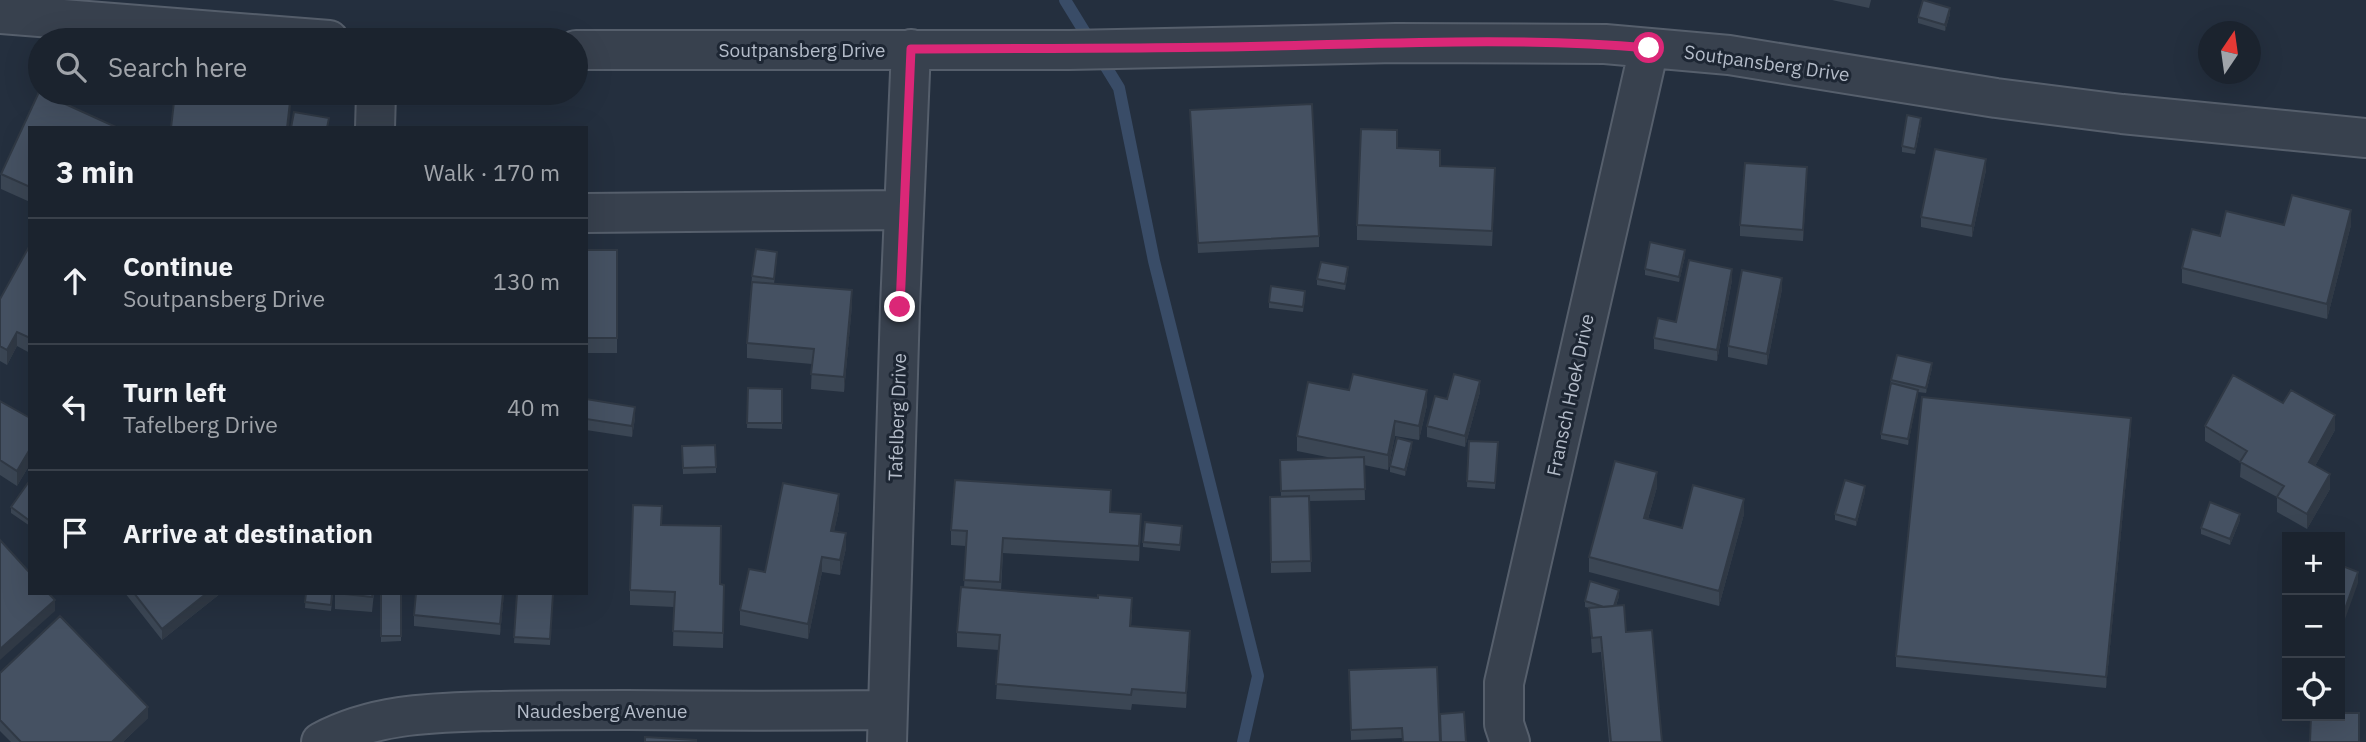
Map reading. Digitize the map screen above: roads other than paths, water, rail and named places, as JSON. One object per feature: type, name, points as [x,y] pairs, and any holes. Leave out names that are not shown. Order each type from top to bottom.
[{"type":"street","points":[[0,14],[177,28]]},
{"type":"street","name":"Soutpansberg Drive","points":[[588,50],[1069,50],[1396,43],[1551,43],[1729,55],[1996,98],[2122,114],[2366,138]]},
{"type":"street","name":"Fransch Hoek Drive","points":[[1510,742],[1504,724],[1504,683],[1649,48]]},
{"type":"street","name":"Tafelberg Drive","points":[[888,726],[911,49]]},
{"type":"street","points":[[375,126],[376,105]]},
{"type":"street","points":[[588,213],[904,210]]},
{"type":"street","name":"Naudesberg Avenue","points":[[321,742],[354,726],[373,721],[398,715],[439,712],[561,710],[888,726]]},
{"type":"waterway","points":[[1065,0],[1119,88],[1154,261],[1258,676],[1243,742]]}]
